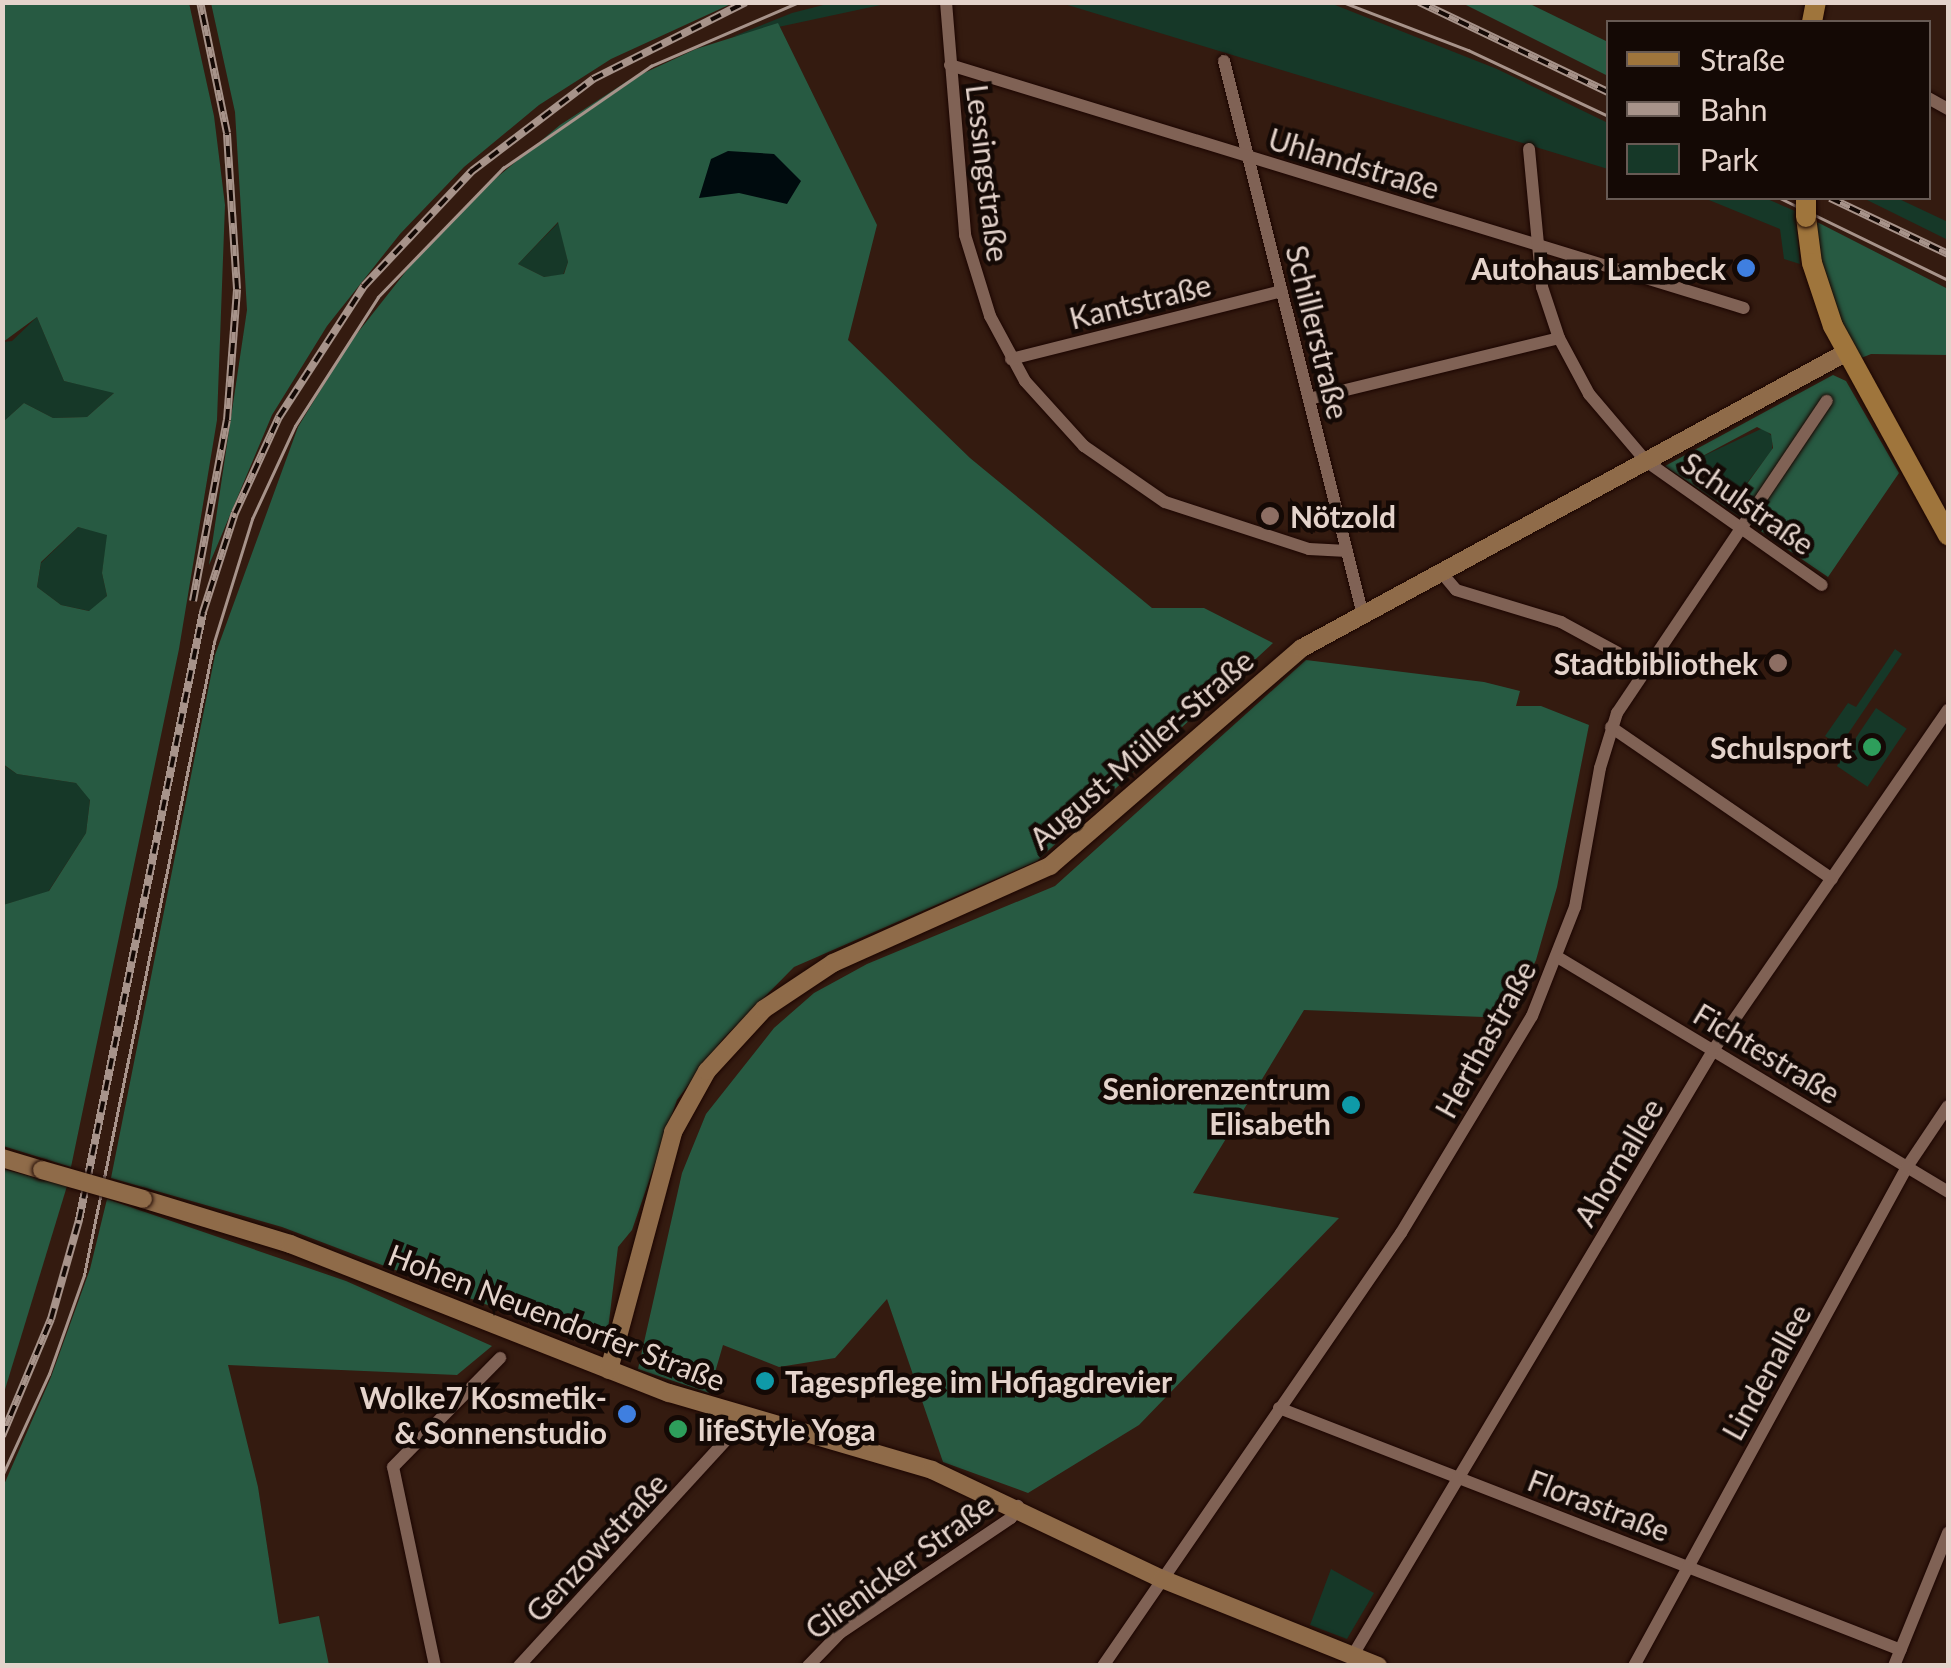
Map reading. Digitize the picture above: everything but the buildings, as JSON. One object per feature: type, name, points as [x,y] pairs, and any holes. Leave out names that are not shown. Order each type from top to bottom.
[{"type":"main road","points":[[1806,207],[1814,269],[1847,352],[1948,535]]},
{"type":"main road","name":"August-Müller-Straße","points":[[609,1370],[673,1132],[706,1071],[749,1023],[833,963],[1050,866],[1280,664],[1847,352]]},
{"type":"main road","name":"Hohen Neuendorfer Straße","points":[[2,1158],[290,1244],[609,1370],[932,1470],[1018,1506],[1162,1579],[1368,1662]]},
{"type":"street","name":"Lessingstraße","points":[[946,2],[965,235],[980,290],[1012,359],[1066,430],[1144,491],[1235,529],[1319,552],[1347,551]]},
{"type":"street","name":"Schillerstraße","points":[[1224,61],[1363,615]]},
{"type":"street","name":"Uhlandstraße","points":[[950,65],[1744,308]]},
{"type":"street","name":"Schulstraße","points":[[1529,149],[1537,245],[1559,338],[1589,394],[1646,461],[1822,586]]},
{"type":"street","name":"Kantstraße","points":[[1012,359],[1282,291]]},
{"type":"street","points":[[1309,400],[1559,338]]},
{"type":"street","name":"Herthastraße","points":[[1103,1666],[1401,1233],[1532,1016],[1559,958],[1611,727],[1644,666],[1827,401]]},
{"type":"street","points":[[1441,572],[1456,590],[1561,622],[1644,666]]},
{"type":"street","name":"Ahornallee","points":[[1368,1662],[1460,1477],[1714,1049],[1948,710]]},
{"type":"street","points":[[1611,727],[1832,879]]},
{"type":"street","name":"Fichtestraße","points":[[1559,958],[1948,1192]]},
{"type":"street","name":"Lindenallee","points":[[1634,1666],[1907,1167],[1948,1106]]},
{"type":"street","points":[[435,1666],[393,1467],[500,1358]]},
{"type":"street","name":"Florastraße","points":[[1279,1408],[1901,1650]]},
{"type":"street","name":"Genzowstraße","points":[[519,1666],[748,1416]]},
{"type":"street","name":"Glienicker Straße","points":[[808,1666],[840,1632],[1011,1518],[1018,1506]]},
{"type":"street","points":[[1894,1666],[1948,1533]]},
{"type":"green space","points":[[3,2],[189,3],[214,116],[225,205],[217,420],[179,649],[71,1167],[3,1146],[3,905],[49,891],[86,833],[90,800],[76,783],[17,774],[3,764],[3,422],[24,403],[53,418],[87,417],[114,393],[64,381],[37,317],[3,342]],"holes":[[[78,527],[107,535],[102,573],[107,596],[89,611],[61,605],[37,587],[41,562]]]},
{"type":"green space","points":[[211,3],[733,3],[611,59],[539,105],[464,167],[400,234],[327,326],[272,415],[209,565],[247,310],[235,112]]},
{"type":"green space","points":[[831,3],[890,3],[732,37],[792,13]]},
{"type":"green space","points":[[1061,3],[1330,3],[1497,69],[1606,122],[1606,168]]},
{"type":"green space","points":[[1462,3],[1528,3],[1606,41],[1606,75]]},
{"type":"green space","points":[[778,23],[877,225],[848,340],[970,458],[1152,608],[1204,608],[1273,643],[1037,861],[794,967],[723,1039],[677,1100],[632,1230],[618,1247],[607,1338],[590,1344],[282,1227],[111,1178],[215,655],[298,427],[348,345],[422,251],[483,189],[560,125],[629,80],[696,49]],"holes":[[[558,222],[568,262],[564,274],[544,277],[518,264]]]},
{"type":"green space","points":[[1709,200],[1770,200],[1795,211],[1800,264],[1784,259],[1780,229]]},
{"type":"green space","points":[[1867,200],[1901,200],[1948,222],[1948,240]]},
{"type":"green space","points":[[559,222],[568,262],[563,275],[544,277],[518,264]]},
{"type":"green space","points":[[1817,222],[1948,289],[1948,355],[1871,354],[1854,361],[1816,268]]},
{"type":"green space","points":[[37,317],[64,381],[115,392],[87,417],[53,418],[24,403],[3,422],[3,342],[12,341]]},
{"type":"green space","points":[[1833,375],[1846,381],[1899,473],[1828,577],[1665,466]],"holes":[[[1757,427],[1771,434],[1773,448],[1739,495],[1730,496],[1694,471],[1697,459]]]},
{"type":"green space","points":[[1763,428],[1772,436],[1772,450],[1737,496],[1693,468],[1697,459]]},
{"type":"green space","points":[[78,527],[108,534],[102,573],[107,596],[90,611],[61,605],[37,587],[41,563]]},
{"type":"green space","points":[[1895,649],[1902,654],[1831,759],[1824,754],[1832,741],[1825,736],[1848,703],[1856,707]]},
{"type":"green space","points":[[1306,660],[1484,682],[1520,691],[1516,706],[1541,706],[1589,725],[1557,887],[1536,960],[1509,1018],[1304,1010],[1193,1193],[1339,1218],[1139,1425],[1028,1493],[943,1462],[887,1299],[835,1358],[779,1367],[723,1345],[709,1393],[638,1369],[682,1173],[706,1114],[774,1028],[814,993],[867,964],[1055,886]]},
{"type":"green space","name":"Schulsport","points":[[1876,708],[1907,729],[1868,787],[1837,766]]},
{"type":"green space","points":[[2,764],[17,774],[76,783],[90,799],[86,833],[48,892],[3,905]]},
{"type":"green space","points":[[2,1169],[67,1186],[3,1396]]},
{"type":"green space","points":[[107,1199],[346,1281],[492,1346],[457,1375],[228,1365],[258,1487],[279,1624],[319,1616],[329,1665],[3,1665],[3,1487],[51,1377],[90,1269]]},
{"type":"green space","points":[[1331,1569],[1374,1593],[1347,1639],[1310,1625]]},
{"type":"shaded area","points":[[728,151],[774,154],[801,181],[787,204],[739,193],[699,198],[711,159]]},
{"type":"tram line","points":[[2,1476],[49,1374],[84,1275],[214,642],[252,519],[295,426],[378,297],[503,168],[651,66],[799,2]]},
{"type":"tram line","points":[[1343,2],[1468,50],[1606,115]]},
{"type":"tram line","points":[[1784,200],[1948,280]]},
{"type":"railway","points":[[193,601],[227,420],[237,289],[227,133],[200,2]]},
{"type":"railway","points":[[2,1436],[51,1319],[79,1220],[203,612],[235,513],[279,417],[364,286],[472,171],[593,79],[746,2]]},
{"type":"railway","points":[[1419,2],[1606,91]]},
{"type":"railway","points":[[1834,200],[1948,254]]},
{"type":"place","name":"Autohaus Lambeck","points":[[1746,268]]},
{"type":"place","name":"Nötzold","points":[[1270,516]]},
{"type":"place","name":"Stadtbibliothek","points":[[1778,663]]},
{"type":"place","name":"Schulsport","points":[[1872,747]]},
{"type":"place","name":"Seniorenzentrum Elisabeth","points":[[1351,1105]]},
{"type":"place","name":"Tagespflege im Hofjagdrevier","points":[[765,1381]]},
{"type":"place","name":"Wolke7 Kosmetik- & Sonnenstudio","points":[[627,1414]]},
{"type":"place","name":"lifeStyle Yoga","points":[[678,1429]]}]
